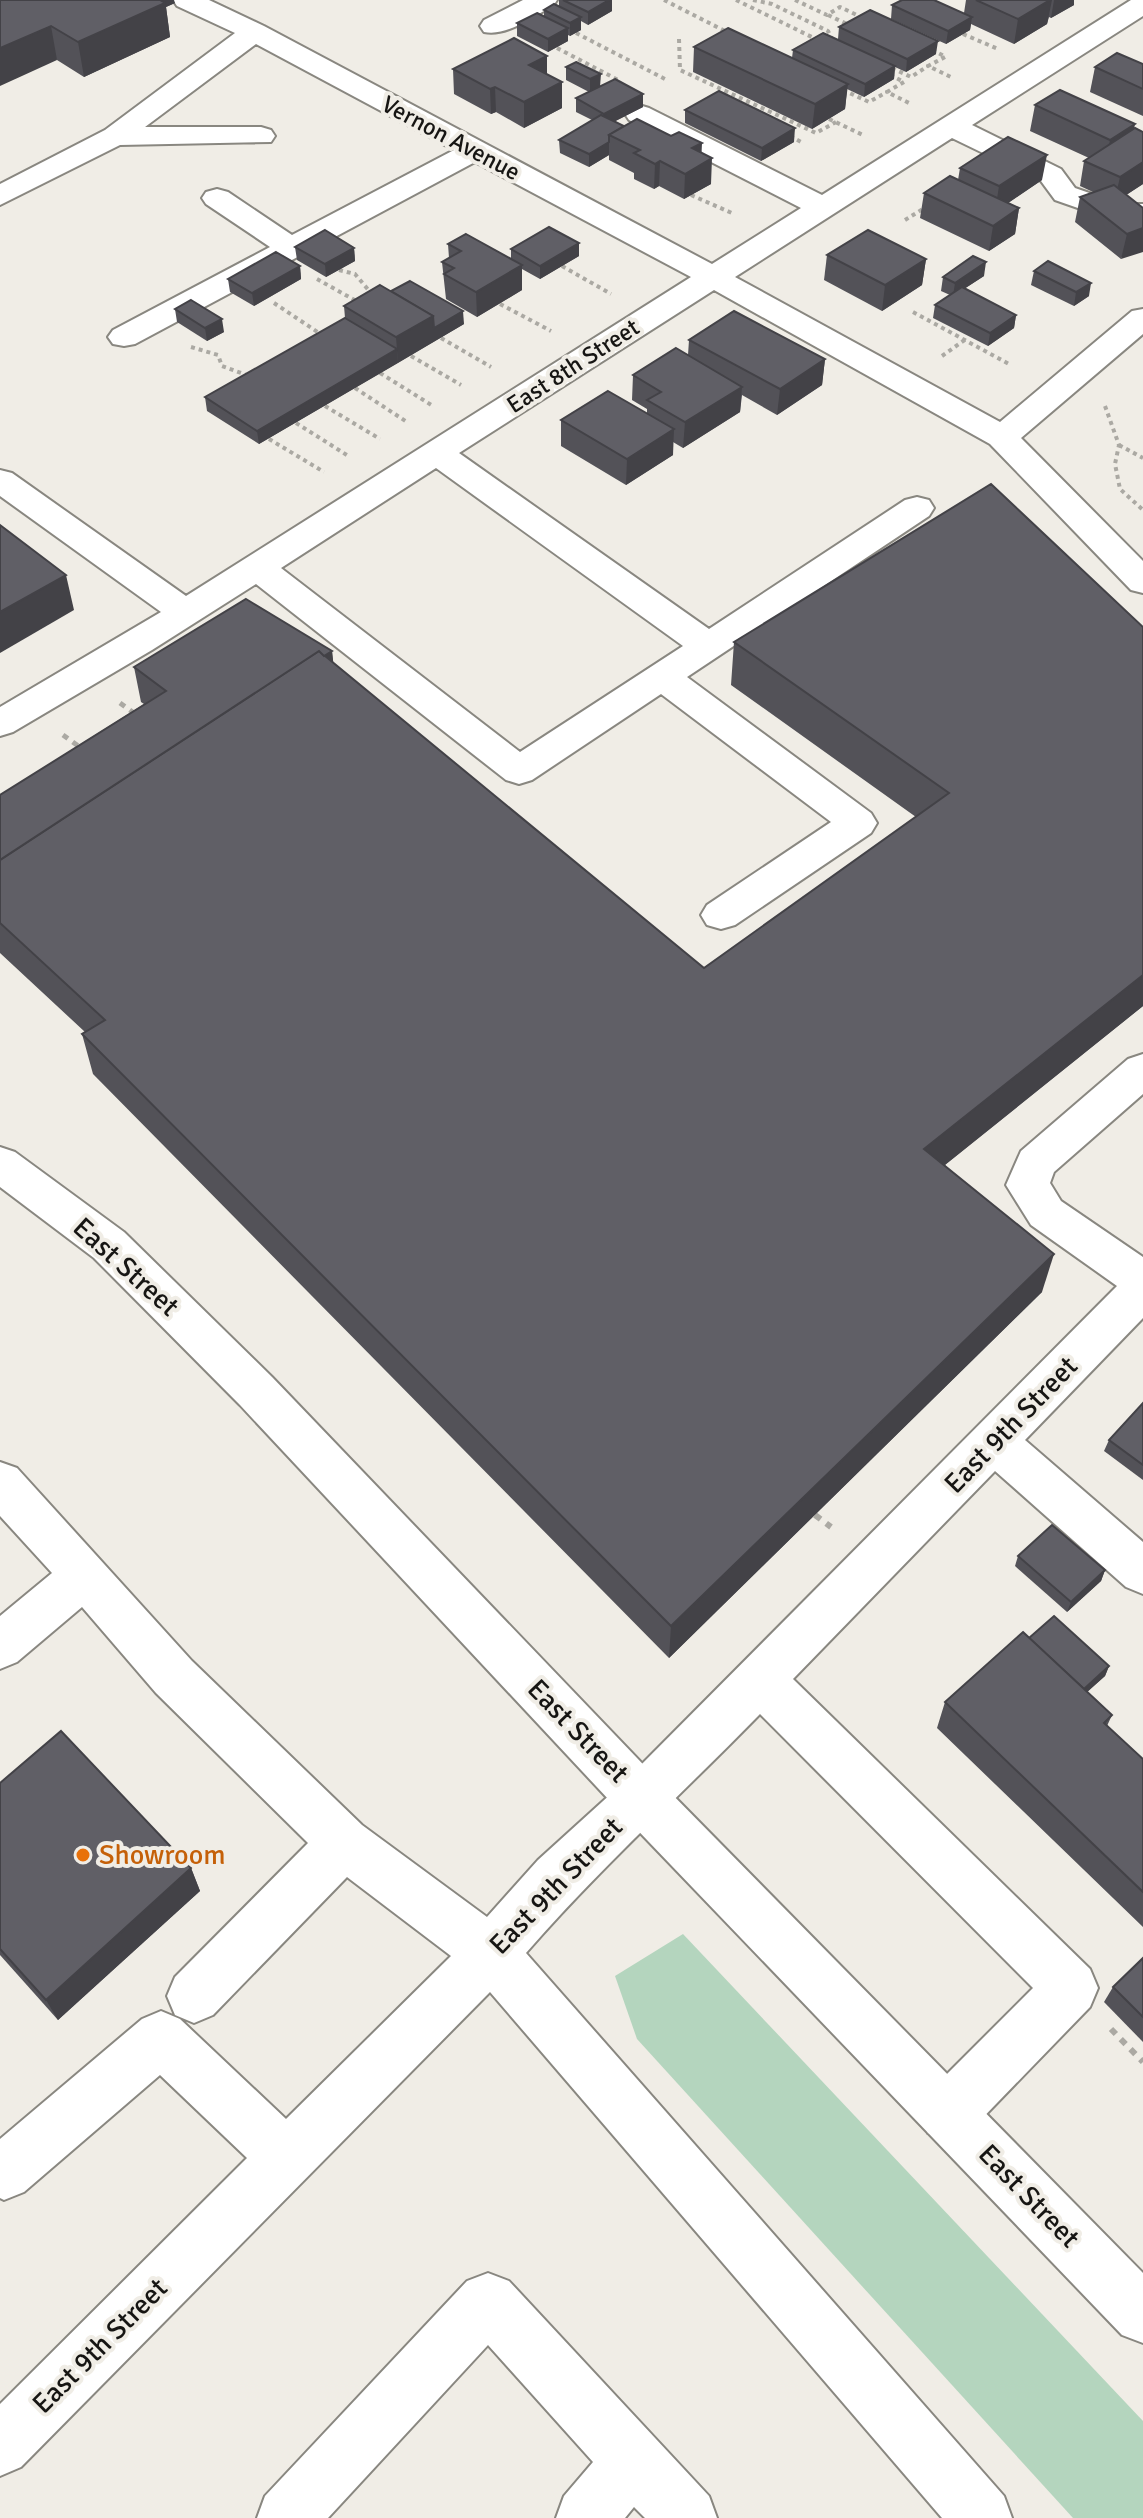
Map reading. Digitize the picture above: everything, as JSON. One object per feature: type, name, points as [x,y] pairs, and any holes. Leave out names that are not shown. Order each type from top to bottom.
[{"type":"street","name":"Vernon Avenue","points":[[187,0],[254,32],[713,277],[1002,437],[1143,582]]},
{"type":"street","points":[[494,26],[543,0]]},
{"type":"street","name":"East 8th Street","points":[[0,723],[186,613],[950,126],[1038,86],[1132,4]]},
{"type":"street","points":[[0,196],[115,136],[254,32]]},
{"type":"street","points":[[639,114],[794,190],[822,208]]},
{"type":"street","points":[[950,126],[1051,175],[1065,194],[1118,213],[1143,213]]},
{"type":"street","points":[[115,136],[261,136]]},
{"type":"street","points":[[124,337],[474,151]]},
{"type":"street","points":[[217,198],[283,253]]},
{"type":"street","points":[[1002,437],[1143,318]]},
{"type":"street","points":[[437,453],[708,646]]},
{"type":"street","points":[[0,480],[186,613]]},
{"type":"street","points":[[257,567],[519,771],[917,508]]},
{"type":"street","points":[[662,677],[858,823],[721,915]]},
{"type":"street","points":[[1143,1070],[1036,1163],[1028,1185],[1046,1213],[1143,1281]]},
{"type":"street","name":"East Street","points":[[0,1164],[120,1256],[256,1391],[642,1799],[1143,2314]]},
{"type":"street","name":"East 9th Street","points":[[0,2446],[491,1953],[557,1878],[642,1799],[1143,1289]]},
{"type":"street","points":[[995,1442],[1143,1572]]},
{"type":"street","points":[[0,1483],[174,1677],[344,1843],[491,1953],[982,2518]]},
{"type":"street","points":[[0,1646],[85,1575]]},
{"type":"street","points":[[760,1680],[1071,1988],[948,2113]]},
{"type":"street","points":[[194,1996],[344,1843]]},
{"type":"street","points":[[1,2172],[161,2038],[287,2158]]},
{"type":"street","points":[[287,2518],[488,2302],[687,2518]]},
{"type":"street","points":[[586,2518],[633,2461]]},
{"type":"path","points":[[664,0],[732,34]]},
{"type":"path","points":[[736,0],[828,45]]},
{"type":"path","points":[[753,0],[772,4],[835,34]]},
{"type":"path","points":[[795,0],[857,29]]},
{"type":"path","points":[[827,15],[840,7],[871,22]]},
{"type":"path","points":[[828,31],[832,39],[845,45]]},
{"type":"path","points":[[576,33],[669,80]]},
{"type":"path","points":[[963,34],[1001,51]]},
{"type":"path","points":[[679,39],[680,70],[816,133],[836,122]]},
{"type":"path","points":[[884,64],[911,77],[946,57],[921,45]]},
{"type":"path","points":[[926,60],[929,66]]},
{"type":"path","points":[[917,65],[929,66],[955,79]]},
{"type":"path","points":[[842,90],[869,102],[904,82],[879,70]]},
{"type":"path","points":[[883,86],[887,92]]},
{"type":"path","points":[[875,90],[912,104]]},
{"type":"path","points":[[829,119],[875,141]]},
{"type":"path","points":[[780,130],[803,143]]},
{"type":"path","points":[[691,195],[745,220]]},
{"type":"path","points":[[905,220],[930,204]]},
{"type":"path","points":[[283,253],[362,304]]},
{"type":"path","points":[[562,266],[619,298]]},
{"type":"path","points":[[339,270],[355,274],[368,291],[379,297]]},
{"type":"path","points":[[266,299],[302,319],[329,341]]},
{"type":"path","points":[[500,304],[558,335]]},
{"type":"path","points":[[913,312],[967,338],[1009,364]]},
{"type":"path","points":[[152,322],[197,351],[211,351],[218,355],[222,366],[260,381]]},
{"type":"path","points":[[441,338],[499,371]]},
{"type":"path","points":[[937,359],[967,338]]},
{"type":"path","points":[[411,356],[469,390]]},
{"type":"path","points":[[380,373],[438,409]]},
{"type":"path","points":[[355,388],[411,425]]},
{"type":"path","points":[[1116,398],[1105,406],[1119,445],[1115,464],[1120,489],[1143,510]]},
{"type":"path","points":[[325,406],[384,442]]},
{"type":"path","points":[[296,423],[355,459]]},
{"type":"path","points":[[269,439],[329,475]]},
{"type":"path","points":[[1119,445],[1143,458]]},
{"type":"path","points":[[118,701],[142,718]]},
{"type":"path","points":[[53,727],[83,750]]},
{"type":"path","points":[[815,1515],[831,1527]]},
{"type":"green space","points":[[683,1934],[1143,2421],[1143,2518],[1073,2518],[637,2039],[615,1976]]},
{"type":"building","points":[[0,0],[160,0],[165,3],[78,42],[51,26],[0,48]]},
{"type":"building","points":[[563,0],[609,0],[588,12]]},
{"type":"building","points":[[902,0],[934,0],[972,17],[948,31],[892,5]]},
{"type":"building","points":[[976,0],[1050,0],[1018,19]]},
{"type":"building","points":[[554,4],[581,17],[570,23],[544,10]]},
{"type":"building","points":[[870,10],[938,41],[907,59],[839,27]]},
{"type":"building","points":[[537,13],[568,28],[548,39],[517,23]]},
{"type":"building","points":[[728,28],[848,84],[815,104],[694,47]]},
{"type":"building","points":[[823,33],[895,66],[865,84],[793,50]]},
{"type":"building","points":[[514,38],[547,56],[529,65],[562,82],[524,102],[495,87],[490,89],[453,69]]},
{"type":"building","points":[[1117,53],[1143,64],[1143,89],[1095,67]]},
{"type":"building","points":[[576,62],[601,74],[590,79],[566,67]]},
{"type":"building","points":[[615,79],[643,94],[604,114],[576,98]]},
{"type":"building","points":[[1060,90],[1135,124],[1110,140],[1035,105]]},
{"type":"building","points":[[719,91],[795,128],[762,148],[685,110]]},
{"type":"building","points":[[601,115],[624,126],[609,135],[609,142],[589,154],[559,140]]},
{"type":"building","points":[[637,119],[671,136],[679,132],[702,143],[692,148],[712,158],[685,174],[660,161],[655,164],[634,153],[640,150],[609,135]]},
{"type":"building","points":[[1135,128],[1143,132],[1143,162],[1120,177],[1084,161]]},
{"type":"building","points":[[1008,137],[1047,155],[999,186],[960,168]]},
{"type":"building","points":[[950,176],[1019,208],[993,226],[924,193]]},
{"type":"building","points":[[1114,185],[1143,208],[1143,228],[1127,234],[1080,197]]},
{"type":"building","points":[[549,227],[579,243],[540,266],[511,249]]},
{"type":"building","points":[[325,230],[354,248],[325,264],[295,247]]},
{"type":"building","points":[[868,230],[926,259],[885,285],[827,255]]},
{"type":"building","points":[[466,234],[522,265],[476,292],[444,274],[454,268],[442,262],[461,251],[448,244]]},
{"type":"building","points":[[276,252],[300,266],[252,293],[228,279]]},
{"type":"building","points":[[973,256],[986,262],[955,283],[943,277]]},
{"type":"building","points":[[1048,261],[1091,283],[1076,292],[1034,271]]},
{"type":"building","points":[[410,281],[463,311],[434,328],[433,316],[391,291]]},
{"type":"building","points":[[380,285],[433,316],[396,337],[344,306]]},
{"type":"building","points":[[962,287],[1016,315],[990,333],[935,305]]},
{"type":"building","points":[[191,300],[222,319],[205,328],[175,309]]},
{"type":"building","points":[[734,311],[825,359],[780,389],[689,340]]},
{"type":"building","points":[[345,318],[397,349],[257,431],[205,397]]},
{"type":"building","points":[[676,348],[742,387],[685,422],[647,400],[661,392],[633,375]]},
{"type":"building","points":[[608,391],[674,429],[627,459],[561,420]]},
{"type":"building","points":[[991,484],[1143,627],[1143,975],[924,1149],[1054,1254],[671,1626],[82,1034],[105,1020],[0,923],[0,860],[319,651],[704,968],[949,793],[734,642]]},
{"type":"building","points":[[0,525],[66,575],[0,612]]},
{"type":"building","points":[[246,599],[332,651],[324,656],[319,651],[0,860],[0,795],[166,691],[134,667]]},
{"type":"building","points":[[1143,1403],[1143,1465],[1109,1440]]},
{"type":"building","points":[[1052,1525],[1105,1570],[1071,1602],[1018,1556]]},
{"type":"building","points":[[1054,1616],[1109,1666],[1084,1689],[1029,1638]]},
{"type":"building","points":[[1023,1632],[1112,1715],[1104,1723],[1143,1759],[1143,1892],[945,1702]]},
{"type":"building","name":"Showroom","points":[[61,1731],[191,1868],[46,2000],[0,1949],[0,1783]]},
{"type":"building","points":[[1143,1958],[1143,2017],[1113,1987]]},
{"type":"place","name":"Showroom","points":[[83,1855]]}]
